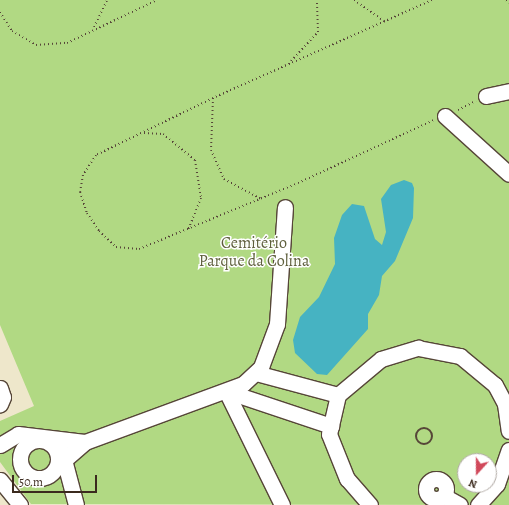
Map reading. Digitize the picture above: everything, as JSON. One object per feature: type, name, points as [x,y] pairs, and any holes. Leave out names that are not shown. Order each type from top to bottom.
[{"type":"street","points":[[486,96],[509,91]]},
{"type":"street","points":[[446,116],[509,174]]},
{"type":"street","points":[[49,439],[26,444],[20,455],[21,468],[37,479],[49,476],[85,442],[226,391],[243,384],[256,373],[277,324],[285,207]]},
{"type":"street","points":[[370,505],[347,479],[330,434],[338,395],[381,359],[418,348],[439,350],[460,356],[495,385],[505,404],[509,431]]},
{"type":"street","points":[[256,373],[338,395]]},
{"type":"street","points":[[226,391],[331,426]]},
{"type":"street","points":[[226,391],[282,505]]},
{"type":"street","points":[[0,445],[18,434],[49,439],[85,442]]},
{"type":"street","points":[[49,439],[62,463],[76,505]]},
{"type":"street","points":[[478,505],[497,484],[509,450]]},
{"type":"street","points":[[0,480],[20,505]]},
{"type":"street","points":[[436,500],[460,505]]},
{"type":"path","points":[[93,28],[107,0]]},
{"type":"path","points":[[0,12],[12,31],[36,45],[67,43],[93,28],[156,0]]},
{"type":"path","points":[[290,62],[318,32],[317,0]]},
{"type":"path","points":[[354,0],[386,22]]},
{"type":"path","points":[[432,0],[386,22],[290,62],[96,155],[82,181],[80,192],[87,214],[116,247],[139,248],[188,230],[261,199],[408,129],[446,116]]},
{"type":"path","points":[[506,0],[509,3]]},
{"type":"path","points":[[213,98],[211,150],[224,179],[261,199]]},
{"type":"path","points":[[143,133],[163,134],[194,160],[201,198],[188,230]]},
{"type":"path","points":[[418,431],[430,431],[430,440],[419,442],[418,431]]},
{"type":"green space","name":"Cemitério Parque da Colina","points":[[0,0],[509,0],[509,505],[31,504],[0,462],[0,421],[34,406],[0,325]]},
{"type":"water","points":[[404,180],[412,183],[414,188],[413,218],[395,261],[382,276],[379,295],[368,314],[368,329],[327,375],[317,374],[295,353],[293,340],[300,317],[319,297],[335,264],[334,238],[342,215],[352,204],[364,206],[375,239],[382,245],[386,232],[381,199],[391,185]]}]
